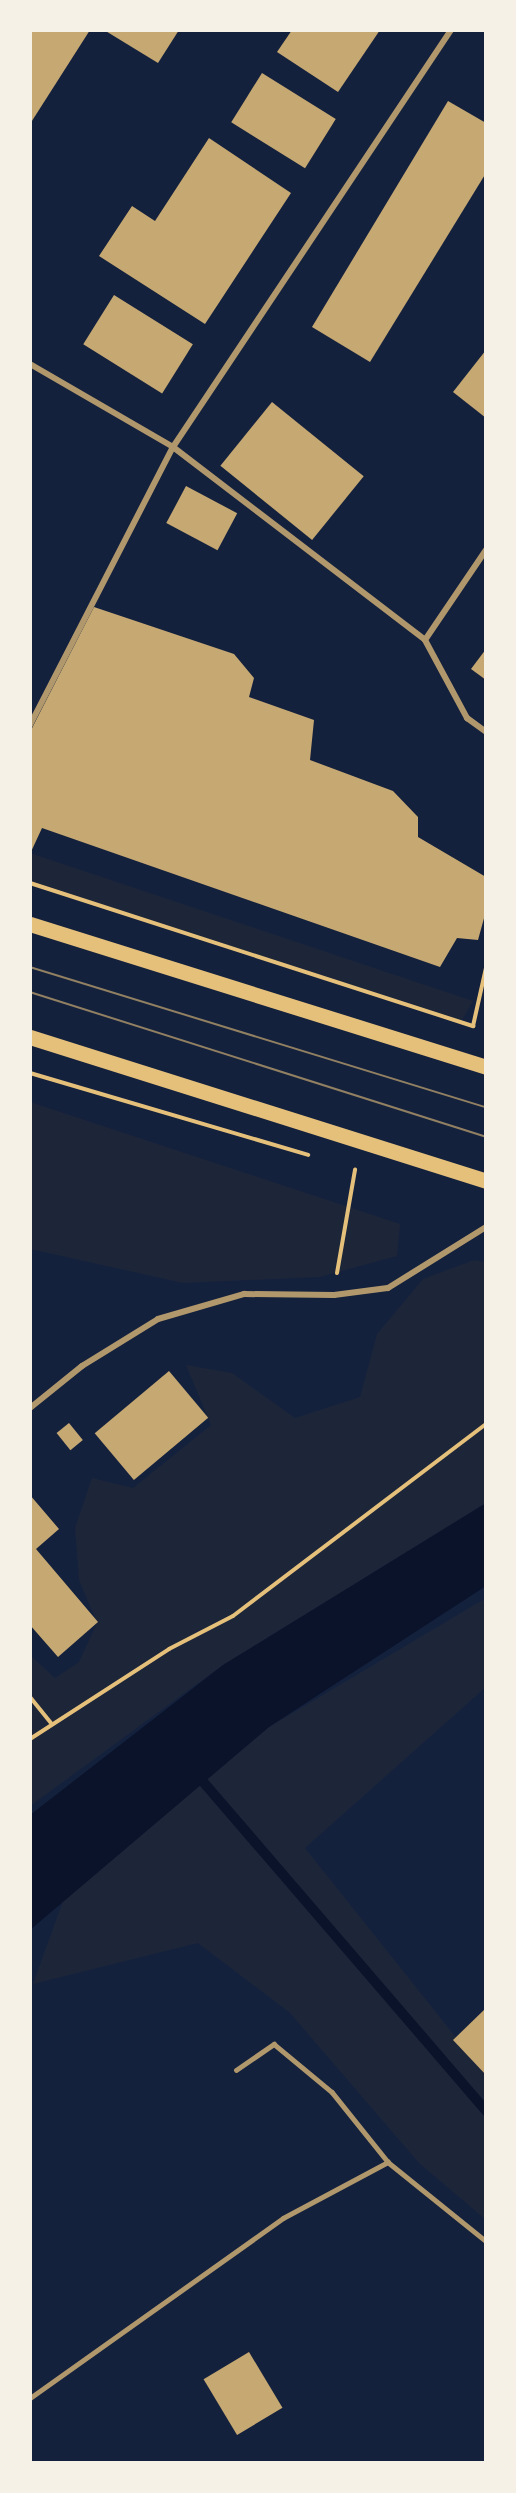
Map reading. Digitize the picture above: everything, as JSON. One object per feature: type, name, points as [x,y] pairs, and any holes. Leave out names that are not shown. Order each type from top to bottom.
[{"type":"main road","points":[[30,924],[486,1067]]},
{"type":"main road","points":[[30,1037],[486,1181]]},
{"type":"street","points":[[30,725],[173,447],[451,30]]},
{"type":"street","points":[[30,364],[173,447],[425,640],[467,718],[486,732]]},
{"type":"street","points":[[425,640],[486,550]]},
{"type":"street","points":[[30,1408],[82,1366],[158,1319],[244,1294],[334,1295],[388,1288],[486,1227]]},
{"type":"lane","points":[[236,2070],[274,2044],[333,2092],[388,2162],[486,2241]]},
{"type":"lane","points":[[30,2398],[283,2218],[388,2162]]},
{"type":"path","points":[[30,883],[473,1026],[486,968]]},
{"type":"path","points":[[30,1073],[314,1157]]},
{"type":"path","points":[[334,1295],[355,1170]]},
{"type":"path","points":[[30,1738],[169,1649],[233,1616],[486,1424]]},
{"type":"path","points":[[30,1697],[51,1723]]},
{"type":"shaded area","points":[[30,853],[473,1001],[461,1022],[30,883]]},
{"type":"shaded area","points":[[30,1102],[400,1224],[397,1256],[320,1277],[183,1283],[30,1249]]},
{"type":"shaded area","points":[[474,1260],[486,1262],[486,1503],[223,1665],[30,1806],[30,1655],[55,1678],[79,1662],[97,1623],[79,1580],[75,1528],[92,1478],[133,1488],[211,1425],[186,1365],[232,1373],[295,1418],[360,1397],[377,1334],[423,1279]]},
{"type":"shaded area","points":[[486,1503],[486,1586],[269,1727],[30,1930],[30,1815],[223,1665]]},
{"type":"shaded area","points":[[486,1598],[486,1687],[305,1848],[486,2075],[486,2220],[419,2163],[290,2013],[198,1943],[33,1984],[63,1901],[269,1727]]},
{"type":"building","points":[[30,30],[90,30],[30,124]]},
{"type":"building","points":[[104,30],[179,30],[158,63]]},
{"type":"building","points":[[292,30],[380,30],[338,92],[277,52]]},
{"type":"building","points":[[262,73],[336,119],[305,168],[231,122]]},
{"type":"building","points":[[448,101],[486,123],[486,173],[370,362],[312,327]]},
{"type":"building","points":[[209,138],[291,193],[205,324],[99,256],[132,206],[155,221]]},
{"type":"building","points":[[114,295],[193,344],[162,393],[83,344]]},
{"type":"building","points":[[486,350],[486,418],[453,392]]},
{"type":"building","points":[[272,402],[364,476],[312,540],[220,466]]},
{"type":"building","points":[[186,486],[237,513],[217,550],[166,523]]},
{"type":"building","points":[[94,607],[234,654],[254,678],[249,697],[314,720],[310,760],[393,791],[418,817],[418,837],[486,877],[486,911],[478,940],[457,938],[440,967],[42,828],[30,854],[30,732]]},
{"type":"building","points":[[486,649],[486,680],[471,669]]},
{"type":"building","points":[[169,1371],[208,1418],[134,1480],[95,1433]]},
{"type":"building","points":[[69,1423],[83,1440],[70,1450],[57,1433]]},
{"type":"building","points":[[30,1495],[59,1529],[36,1549],[98,1622],[58,1657],[30,1625]]},
{"type":"building","points":[[486,2008],[486,2075],[453,2040]]},
{"type":"building","points":[[249,2352],[282,2408],[237,2435],[204,2379]]},
{"type":"waterway","points":[[193,1770],[486,2111]]},
{"type":"tram line","points":[[30,967],[486,1107]]},
{"type":"tram line","points":[[30,992],[486,1137]]}]
